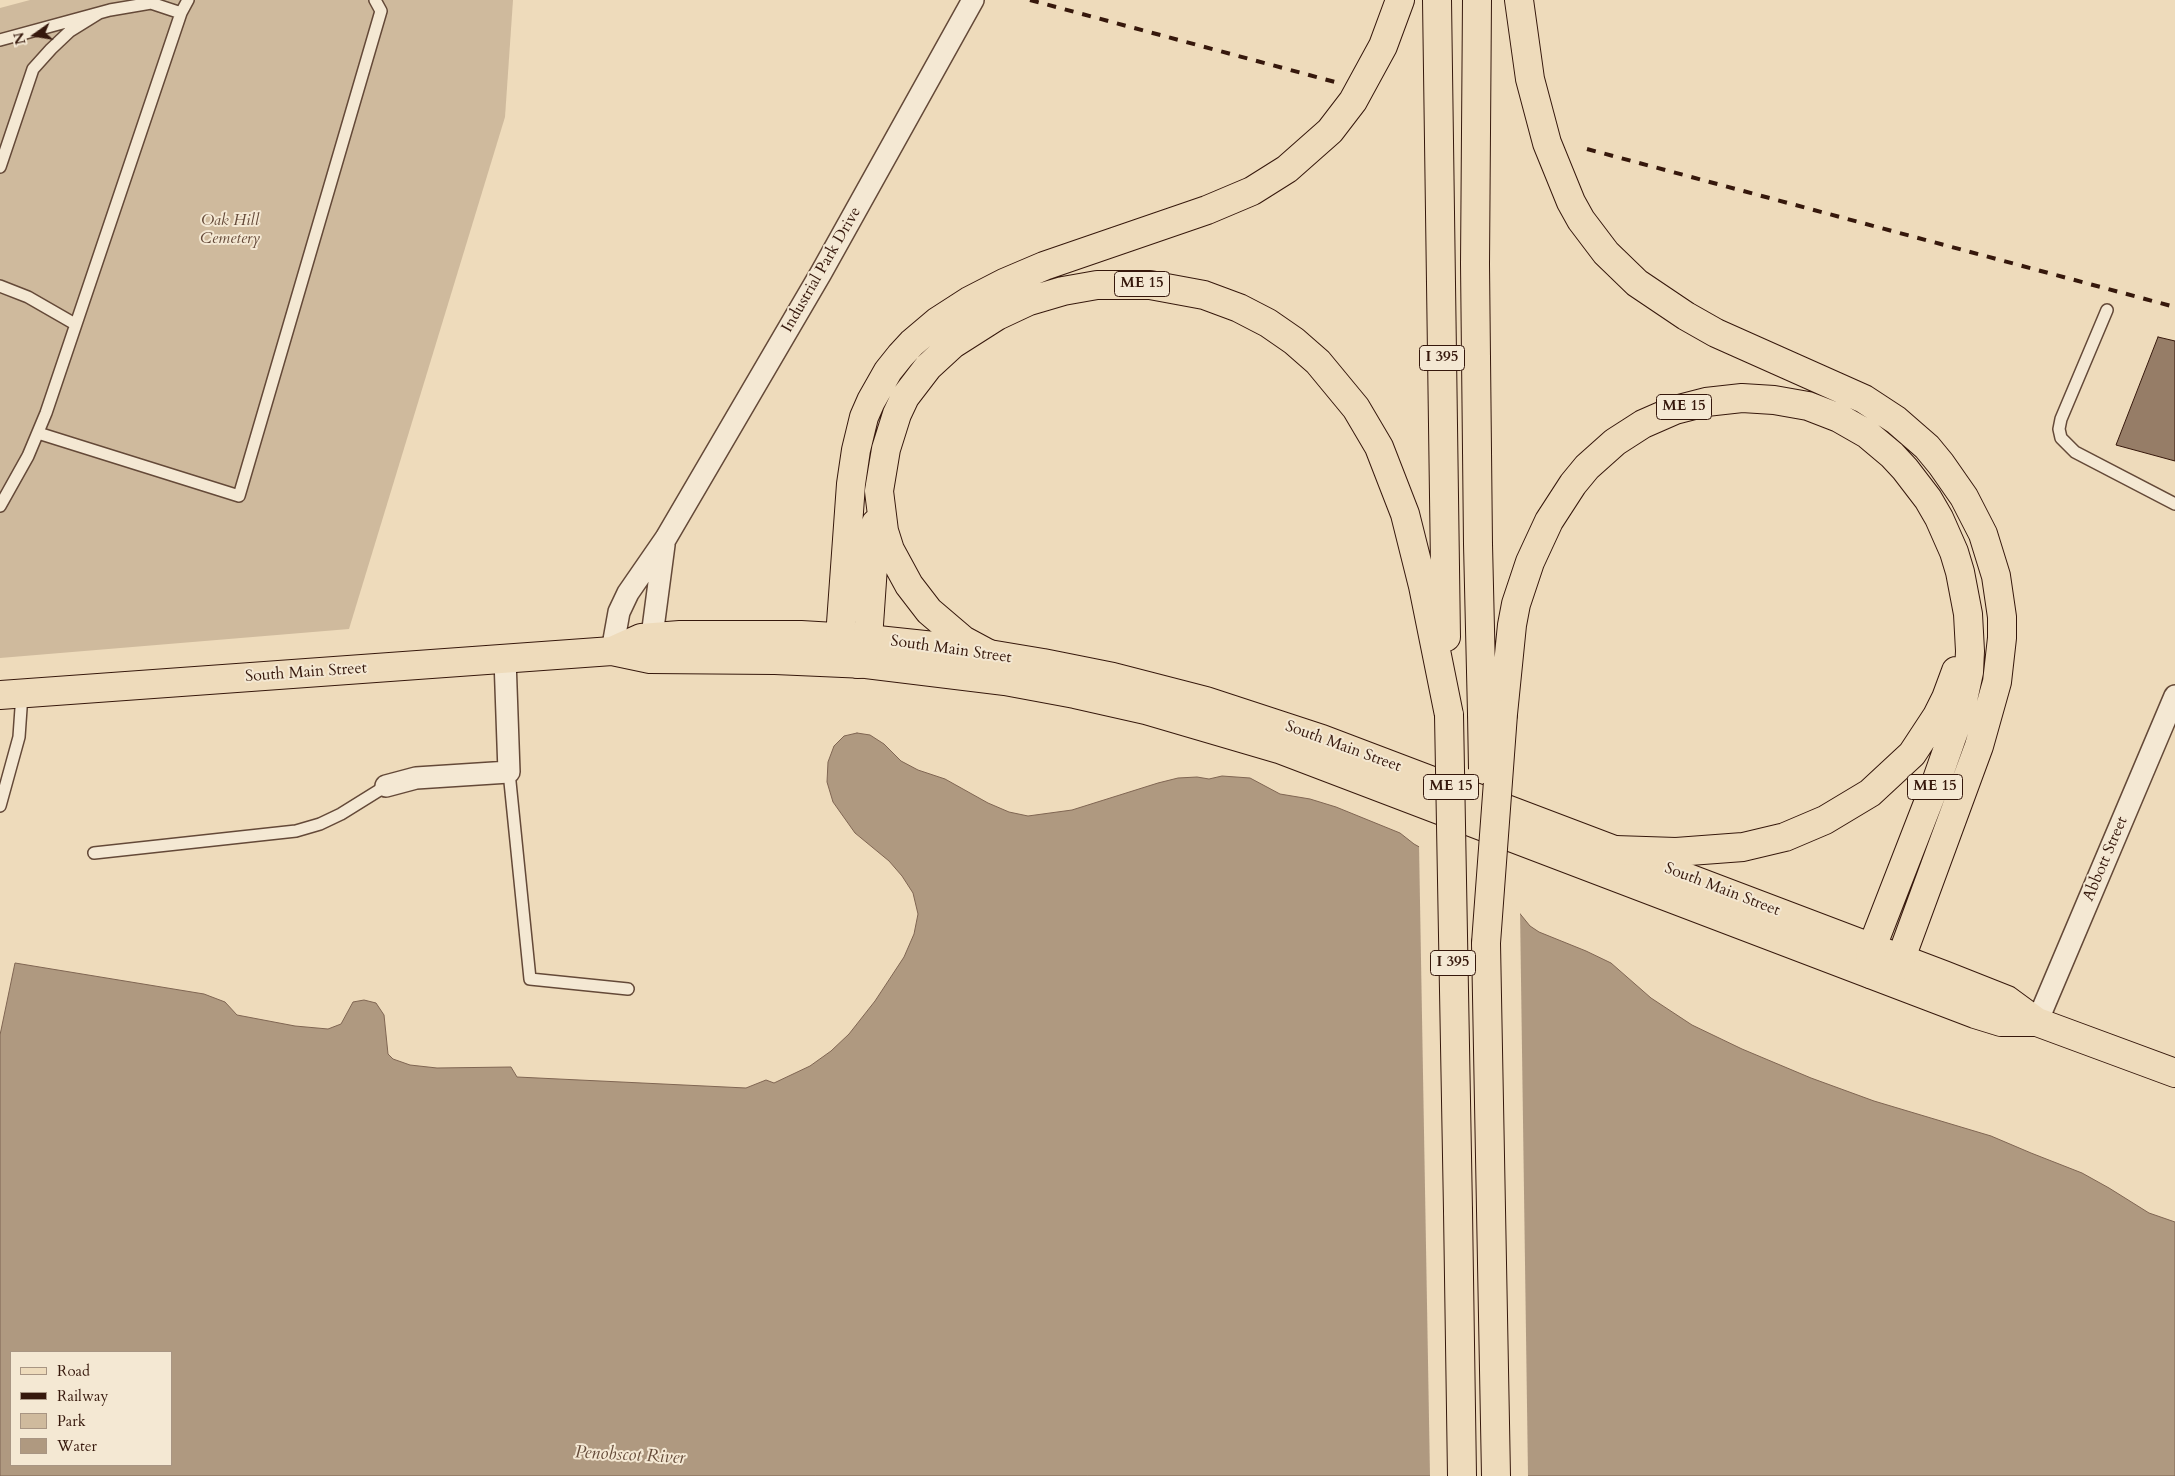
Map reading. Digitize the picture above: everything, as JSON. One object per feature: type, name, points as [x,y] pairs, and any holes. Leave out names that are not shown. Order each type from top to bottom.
[{"type":"main road","points":[[853,651],[851,484],[856,450],[862,425],[871,401],[883,378],[900,356],[938,321],[969,301],[1004,283],[1044,266],[1208,210],[1252,191],[1288,169],[1330,131],[1353,101],[1383,46],[1400,0]]},
{"type":"main road","name":"I 395","points":[[1437,0],[1445,622],[1449,716],[1462,1476]]},
{"type":"main road","name":"I 395","points":[[1477,0],[1475,272],[1493,714]]},
{"type":"main road","points":[[1519,0],[1530,79],[1546,143],[1571,202],[1606,253],[1637,283],[1686,316],[1716,333],[1864,399],[1896,420],[1926,447],[1941,464],[1964,497],[1983,534],[1996,576],[2001,604],[2002,638],[1997,682],[1981,739],[1886,970]]},
{"type":"main road","name":"ME 15","points":[[990,654],[950,631],[929,611],[909,585],[890,550],[884,531],[878,491],[890,431],[906,397],[928,367],[953,344],[997,316],[1046,295],[1105,285],[1158,286],[1186,290],[1223,301],[1268,323],[1300,346],[1318,362],[1344,391],[1368,427],[1389,469],[1406,514],[1423,586],[1449,716]]},
{"type":"main road","name":"ME 15","points":[[1486,943],[1493,714],[1509,648],[1516,604],[1530,562],[1549,521],[1573,484],[1587,467],[1615,442],[1643,424],[1692,405],[1742,398],[1774,400],[1823,411],[1839,418],[1867,434],[1892,455],[1928,499],[1939,518],[1954,552],[1965,593],[1970,651],[1965,694],[1942,768],[1872,947],[1886,970]]},
{"type":"main road","points":[[853,651],[878,491]]},
{"type":"main road","points":[[1615,850],[1646,852],[1704,851],[1758,844],[1812,827],[1839,813],[1870,793],[1912,754],[1946,698],[1959,658],[1965,593]]},
{"type":"main road","name":"South Main Street","points":[[11,694],[612,651],[632,641],[651,648],[711,634],[853,651],[968,676],[1075,694],[1146,710],[1232,734],[1886,970],[1988,1019],[2012,1023],[2037,1022],[2175,1073]]},
{"type":"main road","name":"South Main Street","points":[[853,651],[990,654],[1113,677],[1206,701],[1322,738],[1872,947]]},
{"type":"main road","name":"I 395","points":[[1486,943],[1496,1476]]},
{"type":"street","name":"Industrial Park Drive","points":[[612,651],[616,622],[622,604],[634,582],[666,538],[826,265],[973,0]]},
{"type":"street","name":"Industrial Park Drive","points":[[651,648],[660,568],[666,538]]},
{"type":"street","points":[[386,786],[416,778],[509,772],[505,659]]},
{"type":"street","name":"Abbott Street","points":[[2037,1022],[2175,696]]},
{"type":"lane","points":[[0,506],[16,479],[38,432],[181,14],[188,0]]},
{"type":"lane","points":[[38,432],[239,496],[381,11],[375,0]]},
{"type":"lane","points":[[0,40],[99,13],[151,3],[181,14]]},
{"type":"lane","points":[[0,167],[33,70],[70,31],[99,13]]},
{"type":"lane","points":[[0,286],[28,297],[75,324]]},
{"type":"lane","points":[[2107,310],[2061,419],[2061,438],[2075,452],[2175,504]]},
{"type":"lane","points":[[0,806],[19,737],[11,694]]},
{"type":"lane","points":[[509,772],[530,979],[628,989]]},
{"type":"lane","points":[[94,853],[218,839],[271,836],[296,831],[341,814],[386,786]]},
{"type":"green space","name":"Oak Hill Cemetery","points":[[30,0],[513,0],[505,117],[349,629],[0,658],[0,8]]},
{"type":"water","name":"Penobscot River","points":[[857,733],[870,735],[884,744],[901,761],[918,770],[945,779],[988,803],[1009,812],[1028,816],[1072,810],[1178,778],[1197,777],[1209,779],[1222,776],[1250,778],[1280,794],[1310,799],[1336,807],[1400,833],[1414,844],[1475,878],[1517,910],[1530,926],[1539,932],[1611,963],[1651,998],[1692,1025],[1742,1049],[1811,1078],[1874,1101],[1991,1136],[2082,1173],[2149,1213],[2175,1222],[2175,1476],[0,1476],[0,1035],[15,963],[204,994],[225,1002],[237,1015],[295,1026],[328,1029],[341,1024],[353,1002],[364,1000],[376,1003],[384,1015],[388,1054],[393,1059],[410,1065],[437,1068],[511,1067],[517,1077],[746,1088],[766,1080],[774,1083],[810,1066],[831,1051],[849,1034],[875,1001],[904,957],[914,934],[918,914],[913,893],[902,876],[889,861],[855,833],[833,802],[827,782],[828,762],[834,746],[844,736]]},
{"type":"pier","points":[[1419,844],[1476,876],[1520,909],[1528,1476],[1430,1476]]},
{"type":"building","points":[[2158,337],[2175,341],[2175,461],[2116,445]]},
{"type":"railway","points":[[1030,0],[1335,82]]},
{"type":"railway","points":[[1587,149],[2175,307]]}]
